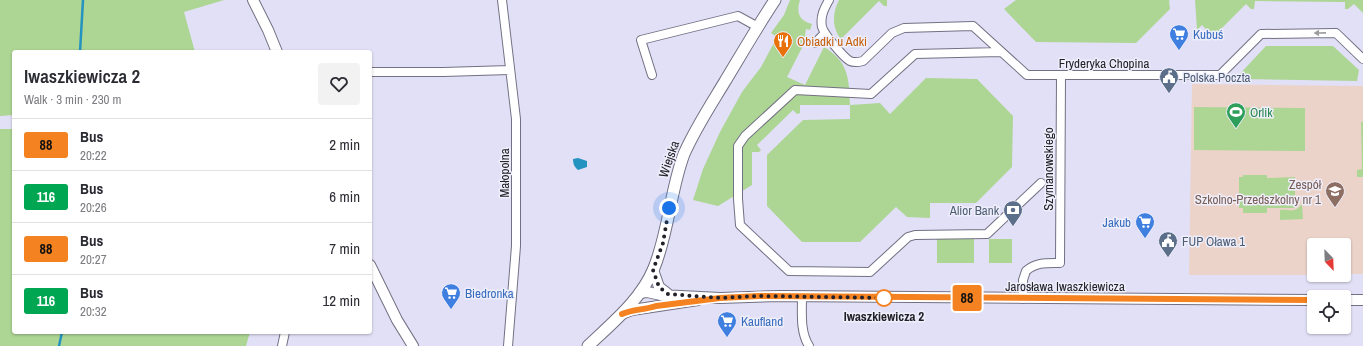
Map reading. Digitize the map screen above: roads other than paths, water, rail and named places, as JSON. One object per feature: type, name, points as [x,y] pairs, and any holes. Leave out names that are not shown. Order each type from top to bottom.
[{"type":"main road","name":"Wiejska","points":[[588,346],[622,314],[639,294],[653,270],[663,243],[673,192],[686,150],[706,111],[775,0]]},
{"type":"street","points":[[253,0],[276,50]]},
{"type":"street","name":"Małopolna","points":[[502,0],[516,119],[516,246],[508,346]]},
{"type":"street","points":[[815,44],[825,33],[822,27],[822,14],[829,0]]},
{"type":"street","points":[[652,75],[641,40],[738,16],[758,26]]},
{"type":"street","name":"Fryderyka Chopina","points":[[825,33],[850,61],[859,62],[863,61],[892,33],[904,28],[973,26],[1027,76],[1220,75],[1261,34],[1336,33],[1363,59]]},
{"type":"street","points":[[1000,52],[915,54],[871,94],[795,90],[745,136],[738,146],[738,199],[740,225],[789,271],[870,272],[908,237],[915,235],[987,234],[1041,183]]},
{"type":"street","points":[[372,72],[510,70]]},
{"type":"street","name":"Szymanowskiego","points":[[1023,298],[1023,280],[1026,271],[1032,266],[1041,263],[1060,263],[1061,76]]},
{"type":"street","points":[[372,269],[397,320],[413,346]]},
{"type":"street","points":[[653,270],[659,287],[668,294]]},
{"type":"street","points":[[639,294],[644,302],[656,306]]},
{"type":"street","name":"Jarosława Iwaszkiewicza","points":[[639,294],[668,294],[720,298]]},
{"type":"street","name":"Jarosława Iwaszkiewicza","points":[[622,314],[632,310],[648,309],[656,306],[720,298],[759,296],[1307,300]]},
{"type":"street","points":[[802,297],[803,334],[809,346]]},
{"type":"street","points":[[1351,300],[1363,300]]},
{"type":"street","points":[[282,346],[284,334]]},
{"type":"water","points":[[578,158],[587,161],[587,167],[577,169],[574,165],[573,159]]},
{"type":"waterway","points":[[80,50],[83,0]]},
{"type":"waterway","points":[[59,346],[62,334]]},
{"type":"place","name":"Kubuś","points":[[1179,51]]},
{"type":"place","name":"Obiadki u Adki","points":[[783,58]]},
{"type":"place","name":"Polska Poczta","points":[[1169,94]]},
{"type":"place","name":"Orlik","points":[[1236,129]]},
{"type":"place","name":"Zespół Szkolno-Przedszkolny nr 1","points":[[1335,208]]},
{"type":"place","name":"Alior Bank","points":[[1013,227]]},
{"type":"place","name":"Jakub","points":[[1145,239]]},
{"type":"place","name":"FUP Oława 1","points":[[1168,258]]},
{"type":"place","name":"Iwaszkiewicza 2","points":[[884,298]]},
{"type":"place","name":"Biedronka","points":[[451,310]]},
{"type":"place","name":"Kaufland","points":[[727,338]]}]
